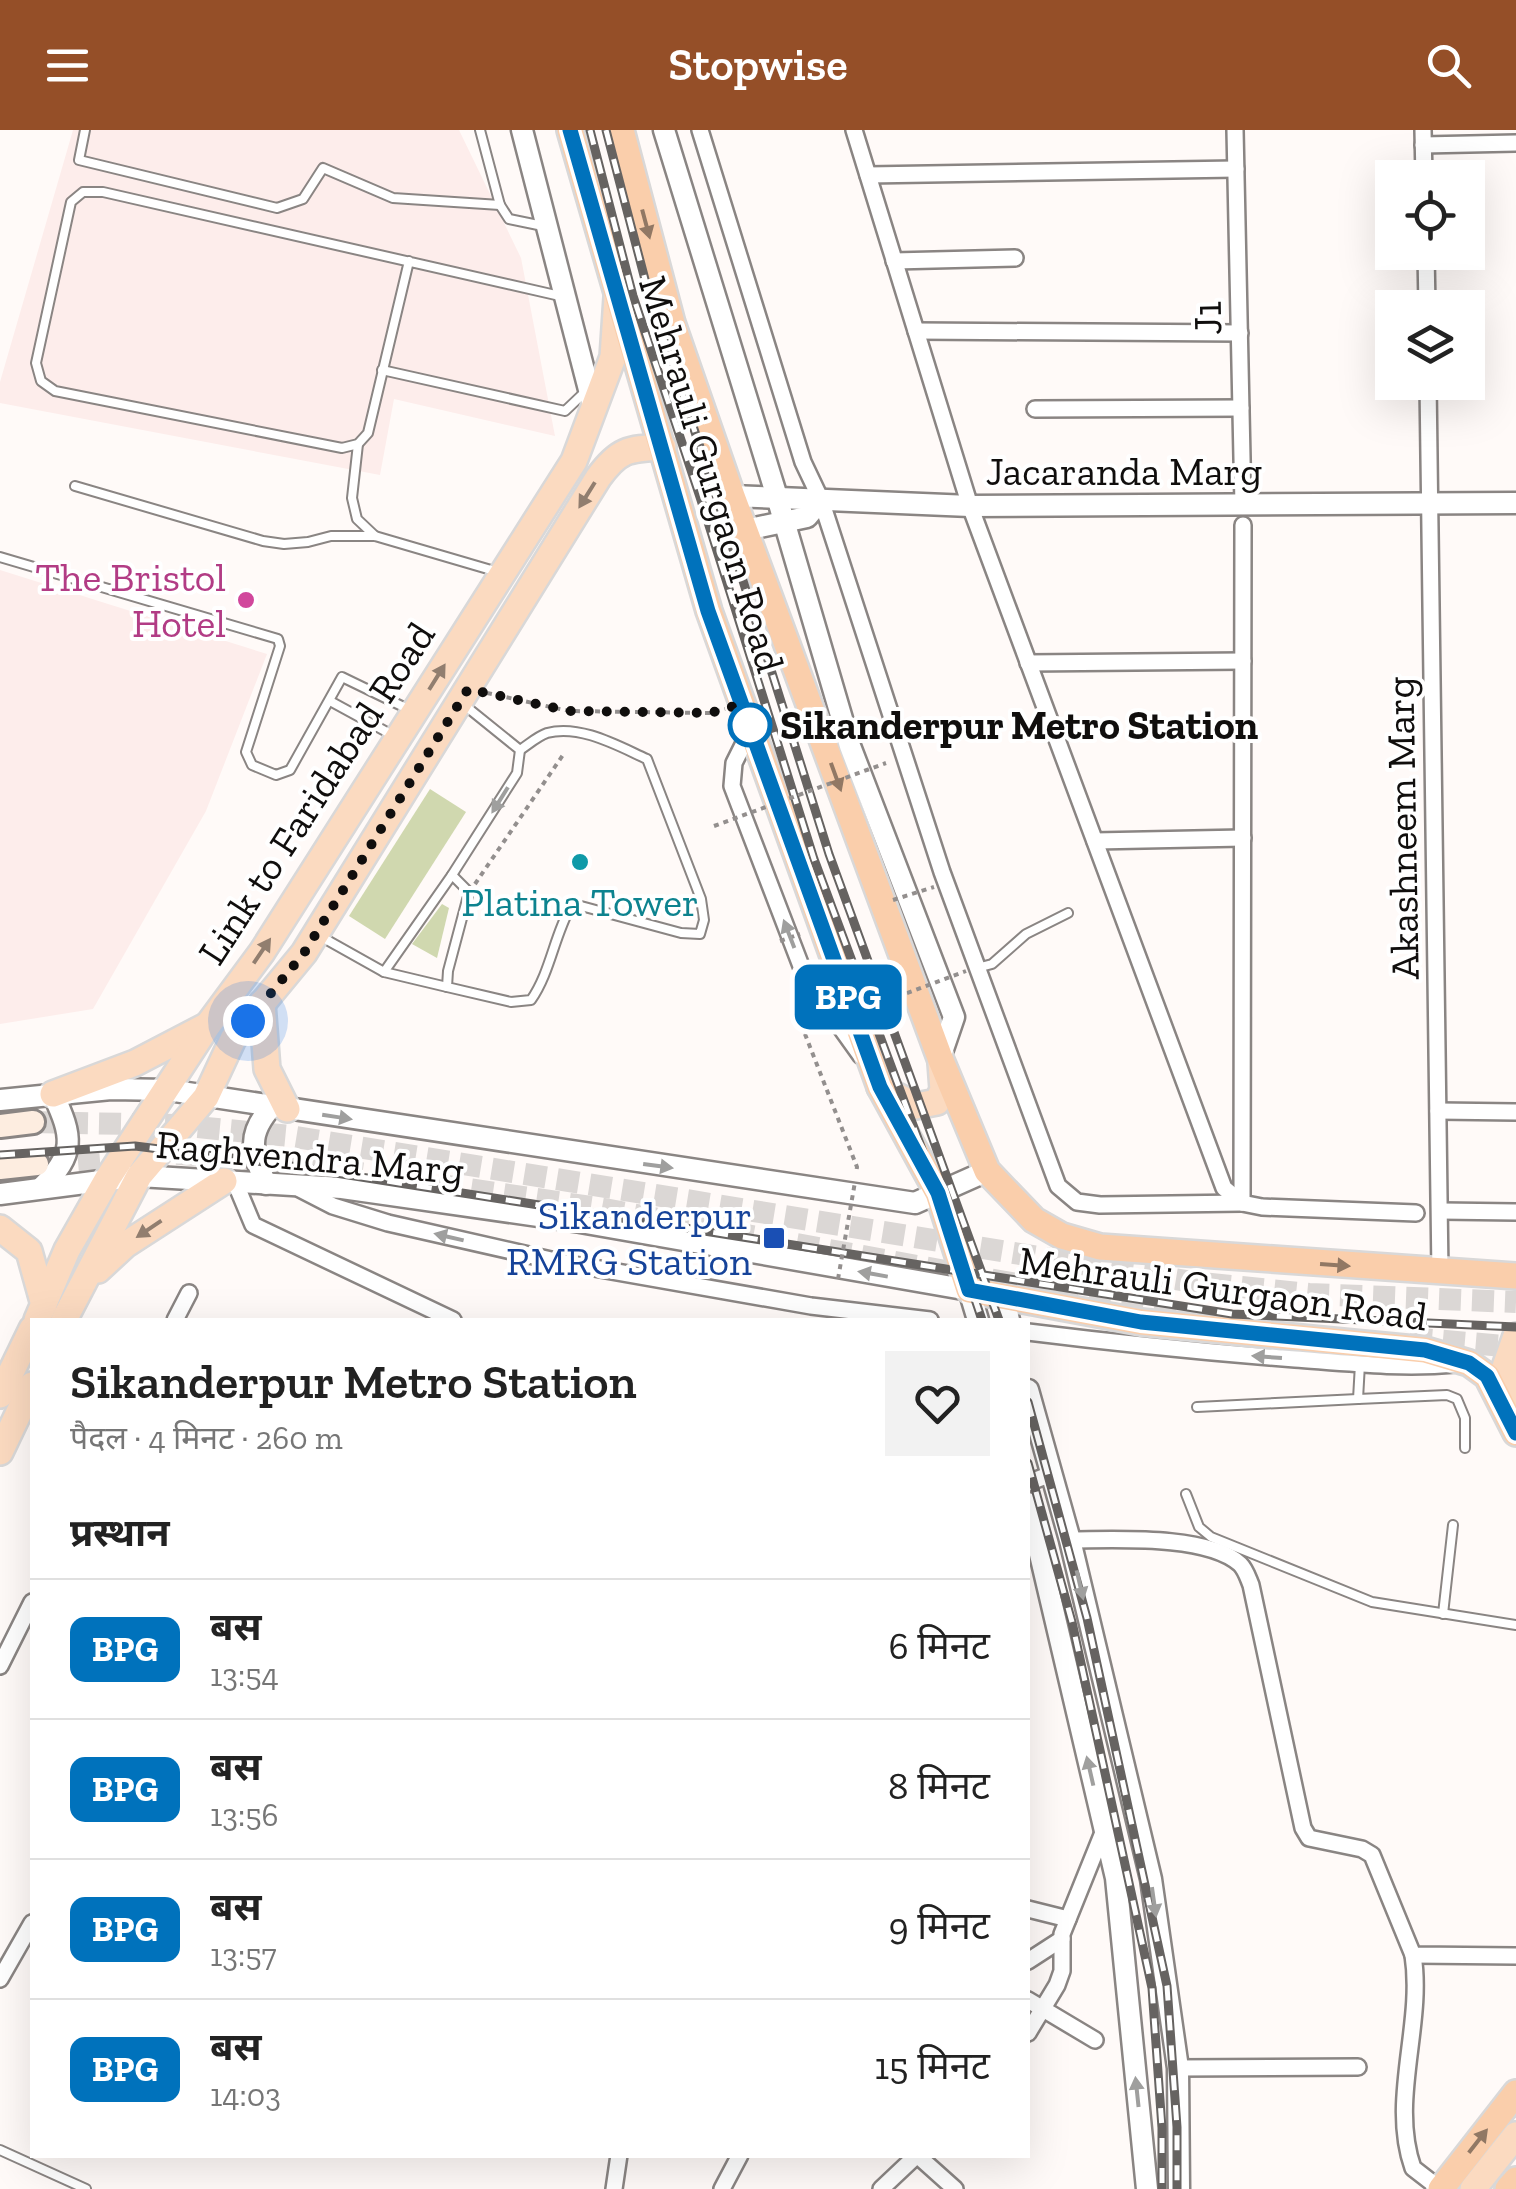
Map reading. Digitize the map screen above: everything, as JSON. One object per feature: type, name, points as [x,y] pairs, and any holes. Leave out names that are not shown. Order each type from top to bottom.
[{"type":"highway","name":"Mehrauli Gurgaon Road","points":[[570,130],[708,611],[878,1081],[938,1193],[969,1290],[1006,1308],[1425,1350],[1469,1363],[1487,1376],[1515,1429]]},
{"type":"highway","name":"Mehrauli Gurgaon Road","points":[[621,130],[672,324],[732,496],[940,1058],[988,1171],[1034,1220],[1062,1236],[1100,1247],[1516,1276]]},
{"type":"highway","points":[[1440,2189],[1516,2093]]},
{"type":"highway","points":[[1508,2189],[1516,2180]]},
{"type":"main road","name":"Link to Faridabad Road","points":[[49,1315],[67,1250],[108,1178],[208,1025],[262,952],[574,461],[592,398],[613,357],[618,292]]},
{"type":"main road","name":"Link to Faridabad Road","points":[[49,1315],[81,1286],[140,1176],[206,1097],[233,1039],[316,934],[614,456],[633,448],[663,447]]},
{"type":"main road","points":[[262,1004],[267,1069],[280,1108]]},
{"type":"main road","points":[[53,1094],[135,1064],[208,1025]]},
{"type":"main road","points":[[878,1081],[916,1106],[938,1102],[944,1090],[940,1058]]},
{"type":"main road","points":[[0,1126],[33,1122]]},
{"type":"main road","points":[[0,1168],[38,1164]]},
{"type":"main road","points":[[81,1286],[125,1245],[229,1181]]},
{"type":"main road","points":[[0,1228],[29,1251],[49,1315]]},
{"type":"main road","points":[[0,1395],[30,1334]]},
{"type":"main road","points":[[1515,1429],[1504,1367],[1516,1336]]},
{"type":"main road","points":[[0,1452],[30,1390]]},
{"type":"main road","points":[[1473,2189],[1516,2135]]},
{"type":"street","points":[[522,130],[592,398]]},
{"type":"street","points":[[664,130],[850,746],[954,1017],[940,1058]]},
{"type":"street","points":[[700,130],[803,462],[820,500],[972,970],[1058,1186],[1076,1202],[1100,1205],[1242,1204],[1416,1213]]},
{"type":"street","points":[[854,130],[970,506],[1224,1188],[1242,1204]]},
{"type":"street","name":"J1","points":[[1236,130],[1243,515],[1242,1204]]},
{"type":"street","points":[[1423,138],[1516,143]]},
{"type":"street","points":[[868,175],[1236,169]]},
{"type":"street","points":[[894,262],[1015,258]]},
{"type":"street","points":[[916,332],[1240,333]]},
{"type":"street","name":"Akashneem Marg","points":[[1428,400],[1440,1273]]},
{"type":"street","points":[[1035,409],[1242,408]]},
{"type":"street","name":"Jacaranda Marg","points":[[732,496],[1243,515],[1516,503]]},
{"type":"street","points":[[745,530],[807,517],[820,500]]},
{"type":"street","points":[[1028,663],[1243,661]]},
{"type":"street","points":[[751,730],[734,763],[732,786],[806,979],[878,1081]]},
{"type":"street","points":[[1095,840],[1243,838]]},
{"type":"street","name":"Raghvendra Marg","points":[[0,1100],[111,1088],[168,1090],[915,1203],[988,1171]]},
{"type":"street","points":[[40,1189],[59,1170],[70,1147],[64,1118],[53,1094]]},
{"type":"street","points":[[266,1184],[255,1158],[257,1124],[280,1108]]},
{"type":"street","points":[[1438,1111],[1516,1112]]},
{"type":"street","name":"Raghvendra Marg","points":[[0,1194],[140,1176],[342,1188],[580,1222],[969,1290]]},
{"type":"street","points":[[229,1181],[253,1225],[449,1318]]},
{"type":"street","points":[[292,1184],[333,1206],[388,1223],[560,1262],[811,1306],[913,1318]]},
{"type":"street","points":[[1440,1211],[1516,1212]]},
{"type":"street","points":[[969,1290],[977,1318]]},
{"type":"street","points":[[176,1318],[189,1293]]},
{"type":"street","points":[[1030,1332],[1129,1345],[1360,1364],[1423,1367],[1469,1363]]},
{"type":"street","points":[[1030,1397],[1070,1540],[1151,1879],[1178,2068],[1178,2187],[1146,2188],[1116,1878],[1030,1512]]},
{"type":"street","points":[[1030,1482],[1051,1474]]},
{"type":"street","points":[[1070,1540],[1150,1540],[1190,1546],[1219,1553],[1243,1567],[1251,1585],[1303,1828],[1309,1838],[1362,1848],[1372,1854],[1413,1955],[1417,1984],[1407,2060],[1407,2142],[1413,2168],[1440,2189]]},
{"type":"street","points":[[0,1666],[30,1606]]},
{"type":"street","points":[[1030,2029],[1062,1971],[1062,1939],[1104,1830]]},
{"type":"street","points":[[1030,1910],[1068,1919]]},
{"type":"street","points":[[0,1979],[30,1926]]},
{"type":"street","points":[[1030,1960],[1062,1939]]},
{"type":"street","points":[[1413,1955],[1516,1956]]},
{"type":"street","points":[[1030,2001],[1096,2040]]},
{"type":"street","points":[[1178,2068],[1358,2066]]},
{"type":"street","points":[[614,2189],[619,2158]]},
{"type":"street","points":[[722,2189],[738,2158]]},
{"type":"street","points":[[881,2189],[914,2158]]},
{"type":"street","points":[[920,2158],[955,2189]]},
{"type":"lane","points":[[85,130],[79,160],[278,208],[303,199],[323,168],[393,198],[500,205]]},
{"type":"lane","points":[[480,130],[500,205],[508,219],[548,227]]},
{"type":"lane","points":[[409,262],[368,433],[358,444],[342,448],[55,391],[41,381],[36,363],[70,202],[83,192],[102,192],[567,297]]},
{"type":"lane","points":[[382,370],[565,412],[592,398]]},
{"type":"lane","points":[[358,444],[352,498],[357,519],[375,536]]},
{"type":"lane","points":[[74,486],[273,542],[308,542],[354,534],[375,536],[503,573]]},
{"type":"lane","points":[[0,557],[278,640],[280,646],[246,752],[252,765],[276,775],[290,770],[342,676],[414,712]]},
{"type":"lane","points":[[464,695],[520,750]]},
{"type":"lane","points":[[330,701],[398,738]]},
{"type":"lane","points":[[316,934],[384,972],[510,1002],[531,1000],[541,986],[560,926],[570,908],[580,906],[681,933],[700,934],[704,920],[701,899],[647,759],[601,739],[564,730],[544,734],[520,750],[517,772],[384,972]]},
{"type":"lane","points":[[448,987],[448,971],[470,892],[452,875]]},
{"type":"lane","points":[[972,970],[992,964],[1026,934],[1068,913]]},
{"type":"lane","points":[[1358,1399],[1360,1364]]},
{"type":"lane","points":[[1198,1407],[1447,1395],[1457,1399],[1466,1418],[1465,1448]]},
{"type":"lane","points":[[1186,1494],[1199,1527],[1211,1537],[1372,1602],[1516,1625]]},
{"type":"lane","points":[[1444,1614],[1454,1525]]},
{"type":"lane","points":[[0,2150],[86,2189]]},
{"type":"path","points":[[464,695],[569,711],[710,713],[742,704]]},
{"type":"path","points":[[470,892],[565,752]]},
{"type":"path","points":[[714,826],[886,763]]},
{"type":"path","points":[[893,900],[934,887]]},
{"type":"path","points":[[780,941],[800,934]]},
{"type":"path","points":[[804,1032],[972,970]]},
{"type":"path","points":[[794,1006],[857,1167],[838,1279]]},
{"type":"shaded area","points":[[73,130],[459,130],[521,258],[555,436],[394,399],[380,475],[0,403],[0,382]]},
{"type":"shaded area","points":[[0,570],[267,654],[206,811],[93,1009],[0,1024]]},
{"type":"green space","points":[[430,789],[466,812],[385,939],[349,916]]},
{"type":"green space","points":[[442,904],[449,908],[437,958],[412,944]]},
{"type":"tunnel","points":[[33,1122],[176,1125],[290,1136],[1193,1282],[1309,1294],[1516,1302]]},
{"type":"tunnel","points":[[45,1163],[166,1153],[277,1161],[598,1208],[1209,1319]]},
{"type":"tunnel","points":[[1410,1338],[1516,1347]]},
{"type":"railway","points":[[590,130],[633,296],[814,859],[981,1318]]},
{"type":"railway","points":[[606,130],[648,291],[829,854],[998,1318]]},
{"type":"railway","points":[[0,1155],[135,1146],[272,1163],[1232,1314],[1516,1327]]},
{"type":"railway","points":[[1030,1409],[1087,1618],[1167,1986],[1177,2127],[1177,2189]]},
{"type":"railway","points":[[1030,1470],[1072,1622],[1152,1988],[1162,2128],[1162,2189]]},
{"type":"bus line","name":"BPG","points":[[570,130],[708,611],[880,1087],[938,1193],[969,1290],[1141,1322],[1425,1350],[1469,1363],[1487,1376],[1516,1433]]},
{"type":"place","name":"The Bristol Hotel","points":[[246,600]]},
{"type":"place","name":"Sikanderpur Metro Station","points":[[750,725]]},
{"type":"place","name":"Platina Tower","points":[[580,862]]},
{"type":"place","name":"Sikanderpur RMRG Station","points":[[774,1238]]},
{"type":"route","points":[[248,1021],[304,953],[468,689],[569,711],[710,713],[742,704],[750,725]]}]
